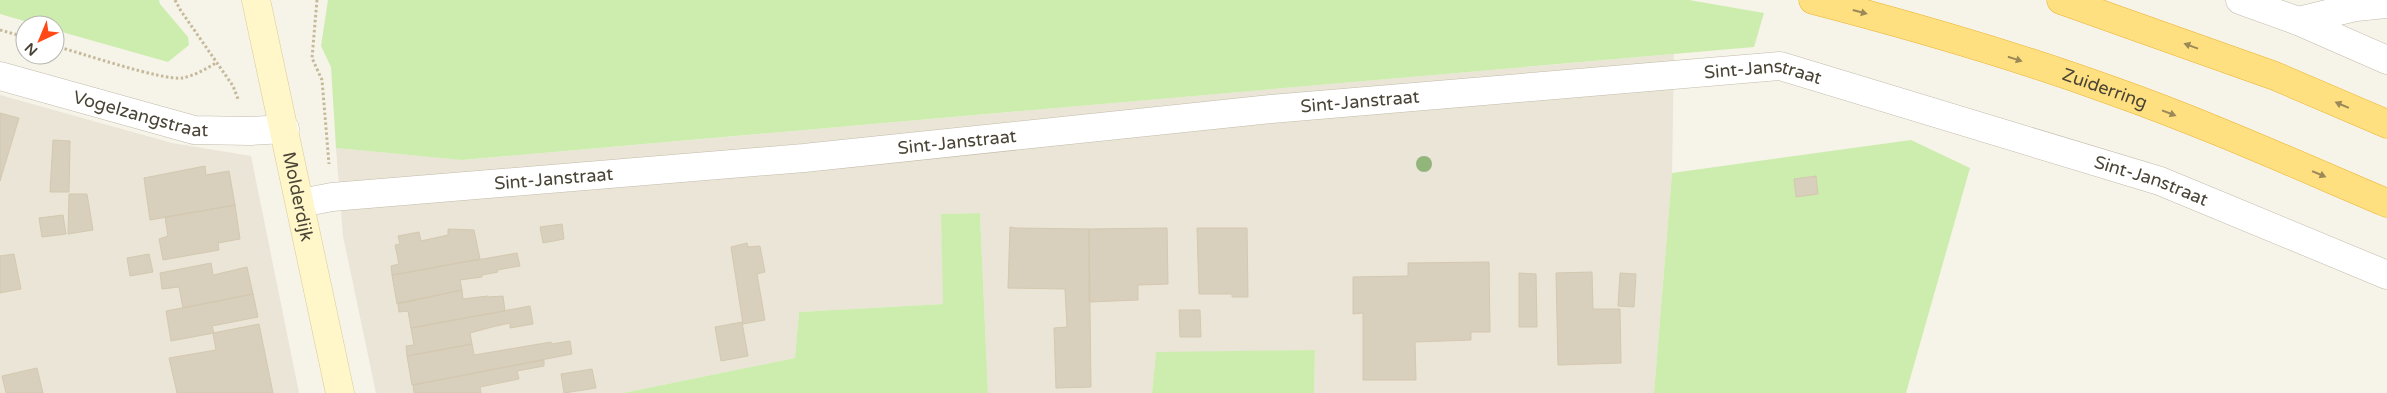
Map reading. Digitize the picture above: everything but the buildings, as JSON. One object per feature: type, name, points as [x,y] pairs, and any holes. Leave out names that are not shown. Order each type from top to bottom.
[{"type":"highway","name":"Zuiderring","points":[[1813,0],[1921,28],[2110,90],[2248,143],[2387,202]]},
{"type":"highway","points":[[2061,0],[2275,76],[2387,124]]},
{"type":"main road","name":"Molderdijk","points":[[256,0],[340,393]]},
{"type":"street","points":[[2240,0],[2298,21],[2387,60]]},
{"type":"street","points":[[2298,21],[2356,7],[2387,4]]},
{"type":"street","name":"Sint-Janstraat","points":[[301,204],[332,197],[804,158],[1271,109],[1780,66],[2160,180],[2387,275]]},
{"type":"street","name":"Vogelzangstraat","points":[[0,76],[194,130],[250,131],[284,129]]},
{"type":"path","points":[[65,49],[162,76],[181,78],[208,68],[217,62],[175,0]]},
{"type":"path","points":[[317,0],[312,58],[322,80],[332,197]]},
{"type":"path","points":[[0,30],[15,34]]},
{"type":"shaded area","points":[[1674,54],[1672,173],[1654,393],[1314,393],[1315,350],[1156,353],[1152,393],[988,393],[980,213],[941,214],[944,304],[799,312],[795,358],[623,393],[376,393],[343,236],[336,148],[463,160]]},
{"type":"shaded area","points":[[0,95],[172,143],[251,156],[299,393],[0,393]]},
{"type":"green space","points":[[0,0],[159,0],[160,4],[188,37],[189,45],[168,62],[65,33],[65,15],[15,15],[15,18],[0,14]]},
{"type":"green space","points":[[328,0],[1689,0],[1764,13],[1754,47],[462,160],[336,148],[331,67],[321,46]]},
{"type":"green space","points":[[1911,140],[1970,168],[1906,393],[1654,393],[1672,173]]},
{"type":"green space","points":[[980,213],[988,393],[623,393],[795,358],[799,312],[943,304],[941,214]]},
{"type":"green space","points":[[1315,350],[1314,393],[1152,393],[1156,352]]}]
